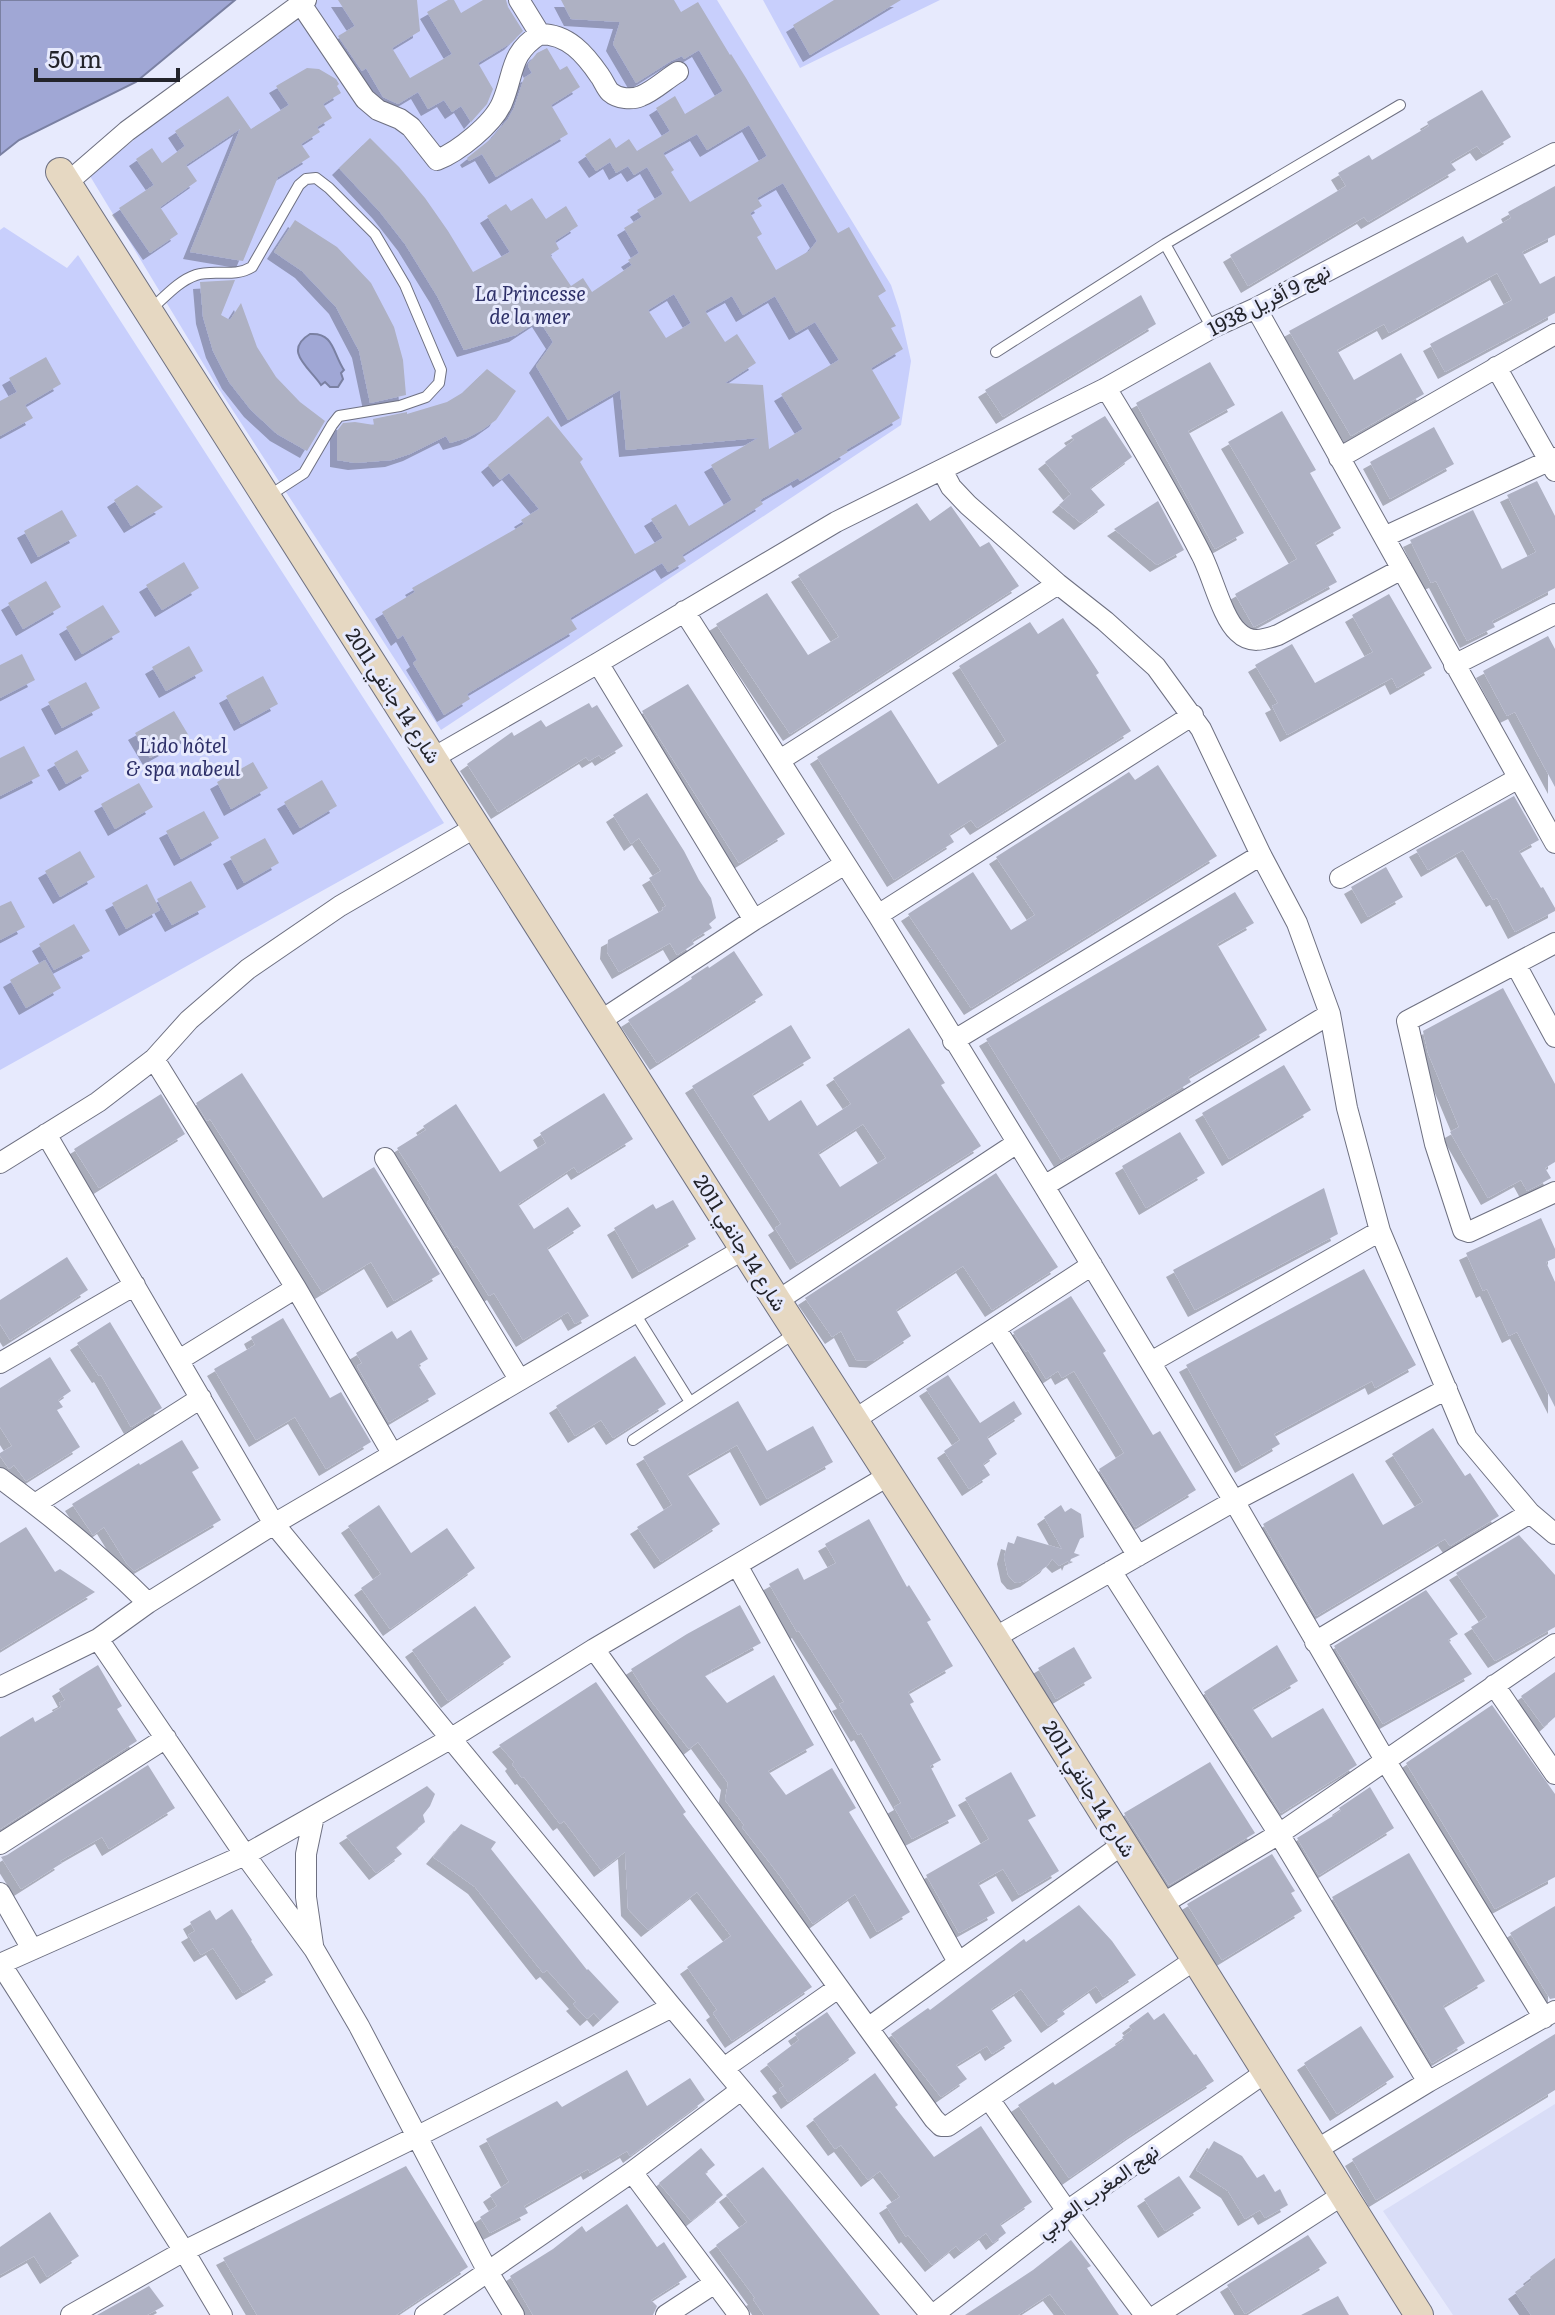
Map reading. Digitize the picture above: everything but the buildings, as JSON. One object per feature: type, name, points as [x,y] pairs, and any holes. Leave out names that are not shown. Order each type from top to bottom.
[{"type":"street","points":[[519,0],[540,34]]},
{"type":"street","points":[[64,178],[303,2],[365,99],[378,110],[411,127],[437,160],[471,138],[493,118],[502,104],[514,61],[526,43],[540,34],[553,34],[569,41],[586,56],[611,92],[620,97],[640,97],[678,72]]},
{"type":"street","name":"نهج 9 أفريل 1938","points":[[433,758],[836,522],[1106,388],[1212,328],[1555,153]]},
{"type":"street","name":"شارع 14 جانفي 2011","points":[[64,178],[1162,1904],[1344,2194],[1411,2312]]},
{"type":"street","points":[[1256,308],[1517,779],[1552,830]]},
{"type":"street","points":[[1339,458],[1555,334]]},
{"type":"street","points":[[1384,537],[1553,463],[1496,367]]},
{"type":"street","points":[[1106,388],[1165,485],[1203,558],[1231,625],[1242,636],[1256,641],[1278,635],[1402,569]]},
{"type":"street","points":[[947,467],[951,487],[968,505],[1156,667],[1193,715],[1297,923],[1330,1014],[1347,1108],[1380,1231],[1467,1438],[1530,1513],[1554,1532]]},
{"type":"street","points":[[780,760],[1058,584]]},
{"type":"street","points":[[684,611],[878,915],[1044,1186],[1234,1501],[1385,1760],[1550,2014],[1428,2082],[1316,2150]]},
{"type":"street","points":[[1454,665],[1555,614]]},
{"type":"street","points":[[598,663],[754,920]]},
{"type":"street","points":[[878,915],[1193,715]]},
{"type":"street","points":[[1340,878],[1517,779]]},
{"type":"street","points":[[0,1163],[98,1102],[154,1059],[189,1020],[248,969],[340,906],[476,827]]},
{"type":"street","points":[[953,1041],[1261,855]]},
{"type":"street","points":[[600,1021],[845,864]]},
{"type":"street","points":[[1554,1195],[1469,1232],[1463,1230],[1435,1144],[1407,1021],[1555,943]]},
{"type":"street","points":[[1516,965],[1555,1037]]},
{"type":"street","points":[[1044,1186],[1330,1014]]},
{"type":"street","points":[[154,1059],[296,1288],[392,1453]]},
{"type":"street","points":[[46,1134],[274,1524],[741,2090],[932,2315]]},
{"type":"street","points":[[777,1301],[1017,1143]]},
{"type":"street","points":[[385,1158],[519,1379]]},
{"type":"street","points":[[1151,1362],[1380,1231]]},
{"type":"street","points":[[0,1687],[98,1639],[148,1603],[274,1524],[744,1249]]},
{"type":"street","points":[[854,1420],[1092,1265]]},
{"type":"street","points":[[0,1363],[135,1285]]},
{"type":"street","points":[[179,1360],[296,1288]]},
{"type":"street","points":[[996,1329],[1138,1556]]},
{"type":"street","points":[[994,1638],[1234,1501],[1447,1389]]},
{"type":"street","points":[[35,1504],[201,1398]]},
{"type":"street","points":[[222,2315],[0,1963],[245,1855],[450,1739],[594,1649],[888,1476]]},
{"type":"street","points":[[0,1478],[110,1565],[148,1603]]},
{"type":"street","points":[[1315,1642],[1530,1513]]},
{"type":"street","points":[[737,1565],[958,1962]]},
{"type":"street","points":[[1111,1571],[1279,1834],[1428,2082]]},
{"type":"street","points":[[98,1639],[245,1855],[314,1949],[359,2026],[488,2272],[514,2315]]},
{"type":"street","points":[[1162,1904],[1279,1834],[1555,1644]]},
{"type":"street","points":[[594,1649],[941,2126],[948,2126],[1196,1959]]},
{"type":"street","points":[[1494,1685],[1555,1774]]},
{"type":"street","points":[[0,1844],[166,1738]]},
{"type":"street","points":[[314,1816],[306,1854],[306,1897],[314,1949]]},
{"type":"street","points":[[868,2028],[1123,1844]]},
{"type":"street","points":[[0,1893],[32,1949]]},
{"type":"street","points":[[724,2068],[838,1988]]},
{"type":"street","points":[[71,2315],[184,2251],[672,2007]]},
{"type":"street","name":"نهج المغرب العربي","points":[[932,2315],[1067,2211],[1266,2072]]},
{"type":"street","points":[[425,2315],[632,2172],[741,2090]]},
{"type":"street","points":[[989,2099],[1145,2315]]},
{"type":"street","points":[[632,2172],[739,2315]]},
{"type":"street","points":[[1157,2315],[1344,2194]]},
{"type":"street","points":[[666,2315],[715,2283]]},
{"type":"lane","points":[[996,352],[1165,244],[1400,105]]},
{"type":"lane","points":[[149,311],[180,283],[198,274],[236,273],[252,267],[299,185],[306,179],[316,178],[329,188],[375,234],[405,285],[436,355],[441,370],[439,383],[426,397],[400,406],[339,416],[304,473],[267,497]]},
{"type":"lane","points":[[1165,244],[1212,328]]},
{"type":"lane","points":[[634,1312],[690,1402]]},
{"type":"lane","points":[[633,1440],[797,1332]]},
{"type":"shaded area","points":[[0,0],[235,0],[136,82],[19,140],[0,155]]},
{"type":"shaded area","points":[[310,334],[324,337],[332,345],[344,370],[338,387],[330,387],[325,382],[321,385],[301,360],[298,347]]},
{"type":"shaded area","points":[[1555,2104],[1555,2315],[1453,2315],[1383,2211]]},
{"type":"green space","name":"La Princesse de la mer","points":[[304,0],[717,0],[891,285],[911,361],[901,425],[441,730],[215,383],[90,176]]},
{"type":"green space","points":[[763,0],[940,0],[800,68]]},
{"type":"green space","name":"Lido hôtel & spa nabeul","points":[[4,227],[67,268],[78,255],[444,823],[0,1070],[0,230]]}]
